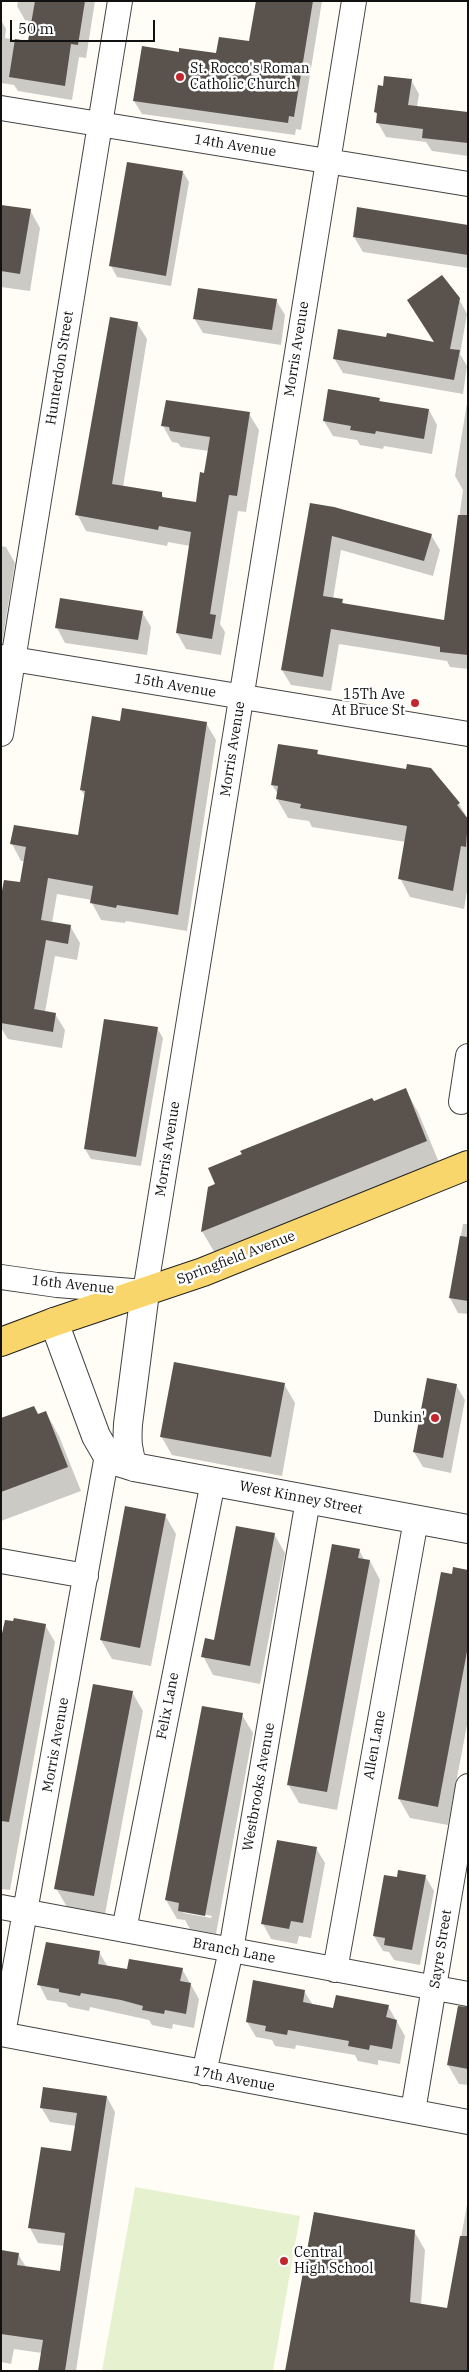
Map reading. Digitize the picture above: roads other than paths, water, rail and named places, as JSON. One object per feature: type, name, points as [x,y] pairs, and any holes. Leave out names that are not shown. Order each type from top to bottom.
[{"type":"main road","name":"Springfield Avenue","points":[[1,1342],[236,1259],[468,1165]]},
{"type":"street","name":"Hunterdon Street","points":[[1,734],[7,658],[120,1]]},
{"type":"street","name":"Morris Avenue","points":[[134,1467],[128,1455],[128,1424],[145,1292],[354,1]]},
{"type":"street","name":"14th Avenue","points":[[1,108],[468,184]]},
{"type":"street","name":"15th Avenue","points":[[7,658],[468,734]]},
{"type":"street","points":[[462,1102],[468,1056]]},
{"type":"street","name":"16th Avenue","points":[[1,1277],[57,1285],[145,1292]]},
{"type":"street","points":[[54,1322],[96,1436],[107,1455],[118,1462],[134,1467]]},
{"type":"street","name":"Morris Avenue","points":[[2,2034],[26,1912],[107,1455]]},
{"type":"street","name":"West Kinney Street","points":[[134,1467],[468,1529]]},
{"type":"street","name":"Felix Lane","points":[[124,1930],[213,1482]]},
{"type":"street","name":"Westbrooks Avenue","points":[[204,2073],[231,1950],[308,1500]]},
{"type":"street","name":"Allen Lane","points":[[335,1970],[416,1520]]},
{"type":"street","points":[[1,1561],[86,1576]]},
{"type":"street","name":"Sayre Street","points":[[413,2111],[468,1786]]},
{"type":"street","name":"Branch Lane","points":[[1,1907],[468,1994]]},
{"type":"street","name":"17th Avenue","points":[[2,2034],[468,2122]]},
{"type":"place","name":"St. Rocco's Roman Catholic Church","points":[[180,77]]},
{"type":"place","name":"15Th Ave At Bruce St","points":[[415,703]]},
{"type":"place","name":"Dunkin'","points":[[435,1418]]},
{"type":"place","name":"Central High School","points":[[284,2261]]}]
